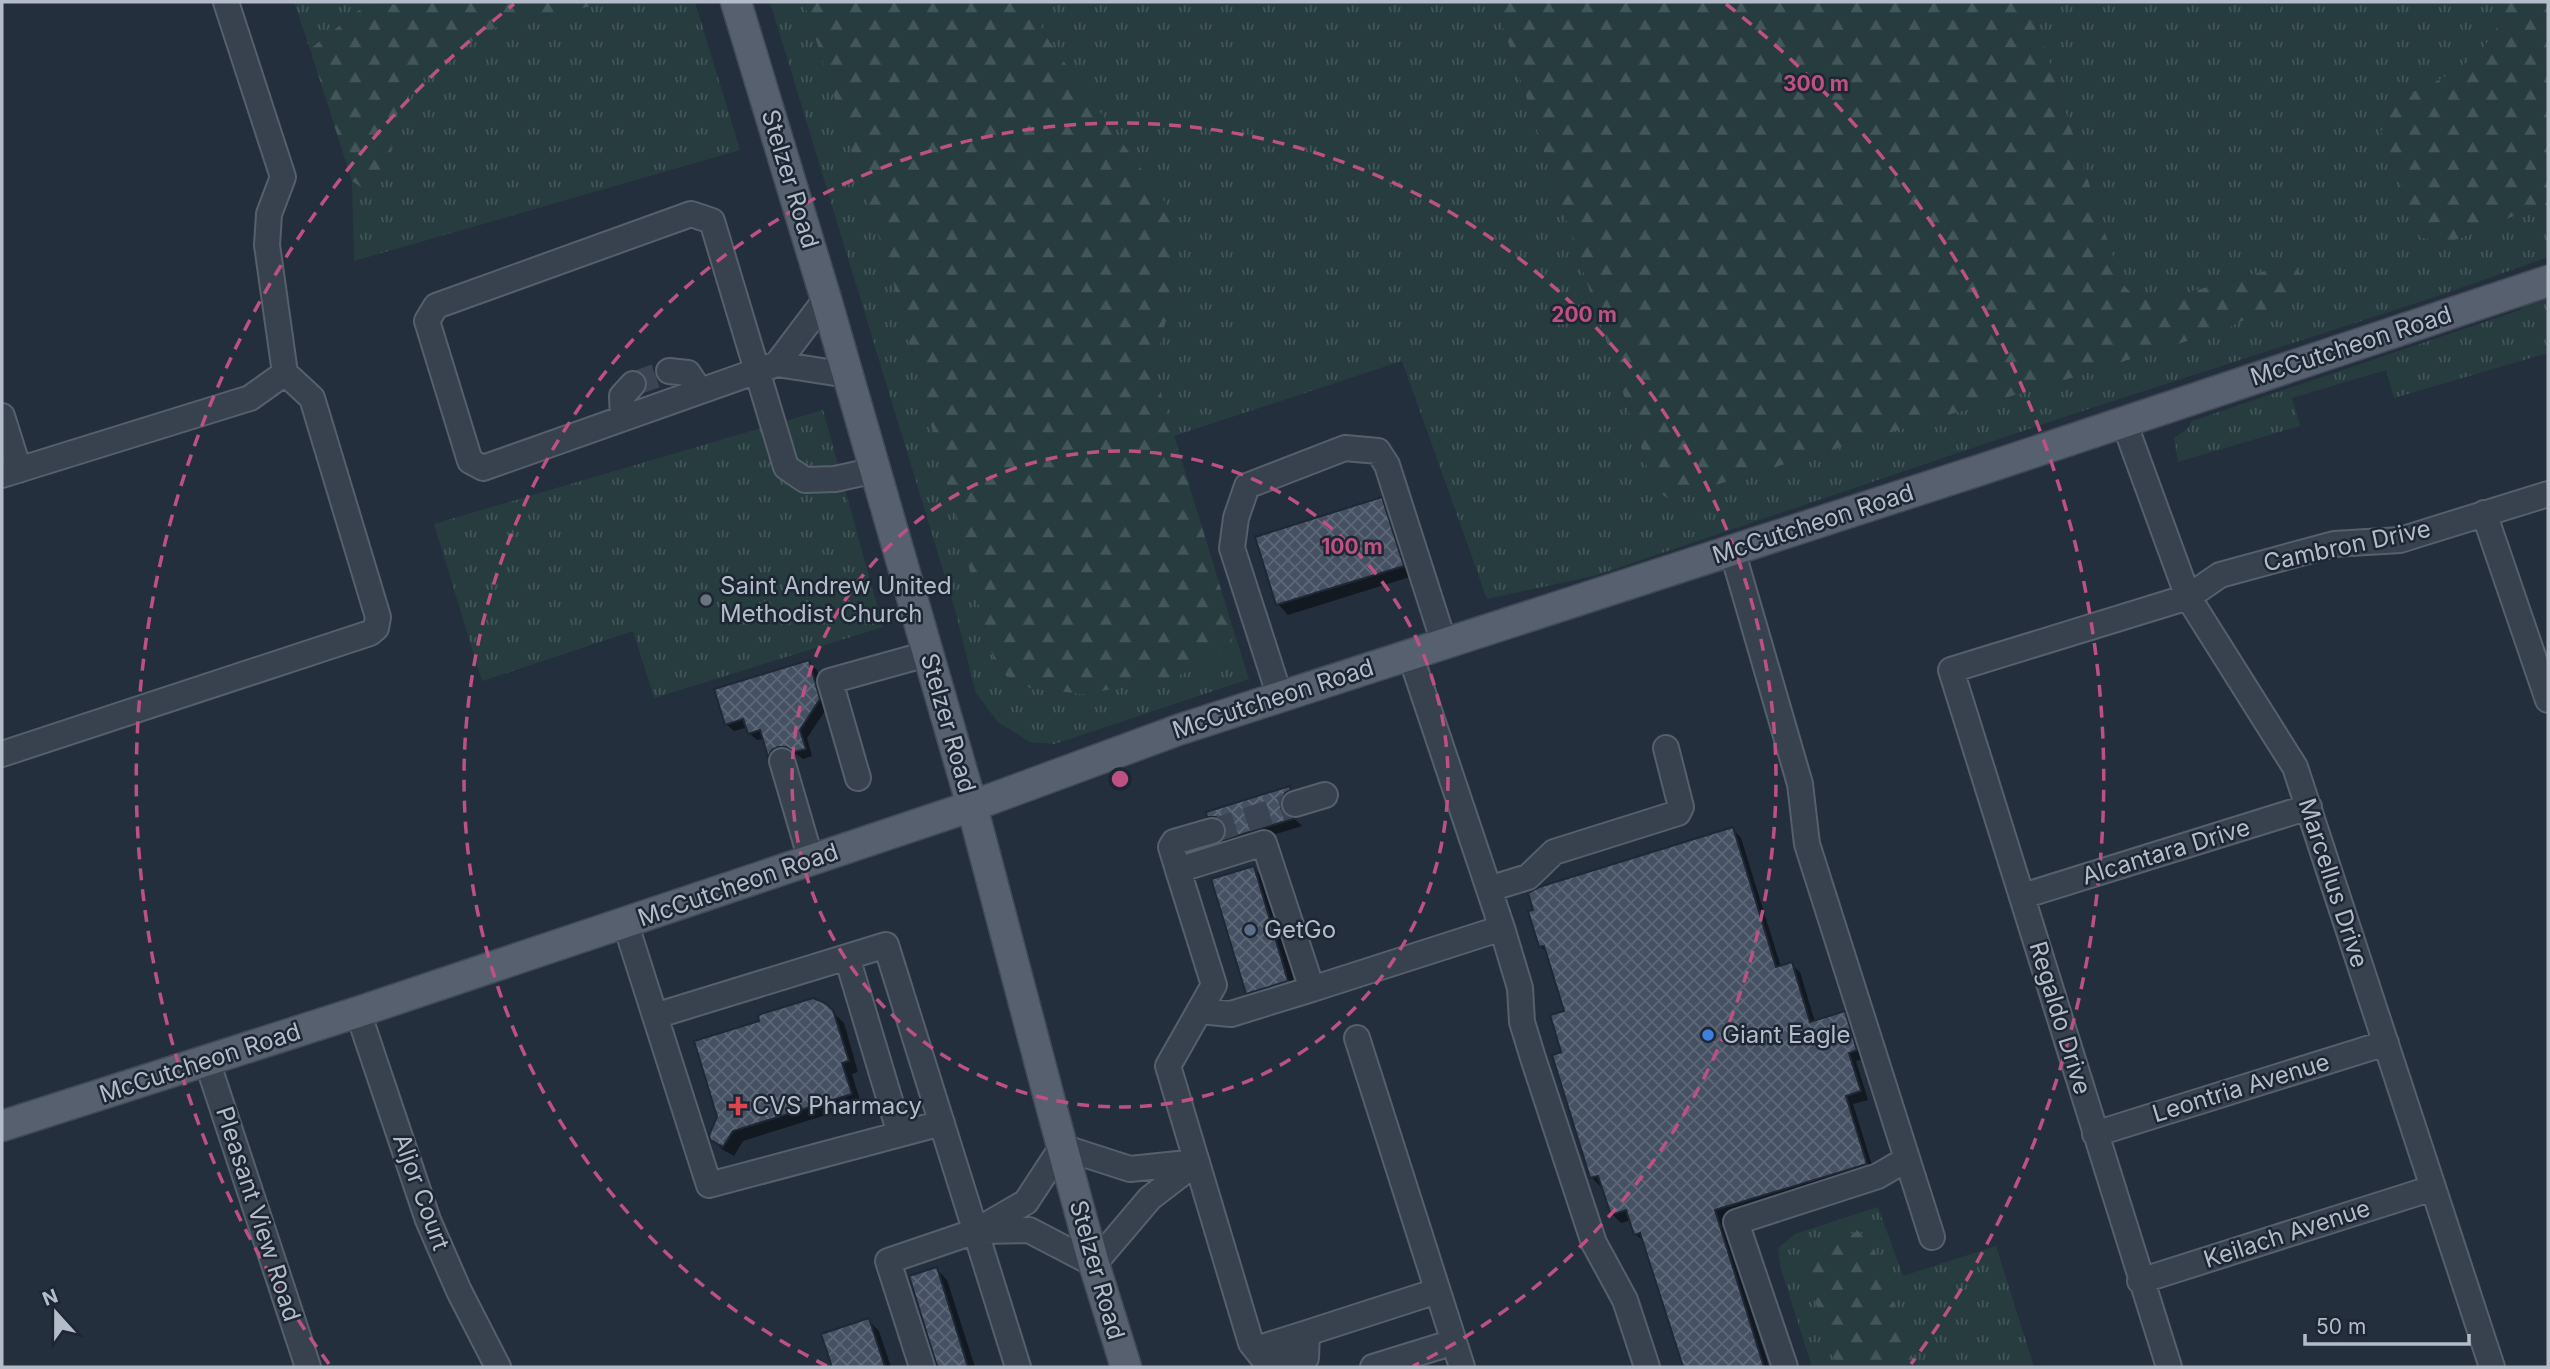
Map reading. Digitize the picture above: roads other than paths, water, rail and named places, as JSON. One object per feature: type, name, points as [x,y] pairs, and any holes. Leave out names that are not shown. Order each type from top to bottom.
[{"type":"main road","name":"Stelzer Road","points":[[736,2],[876,470],[972,806],[1094,1264],[1126,1367]]},
{"type":"main road","name":"McCutcheon Road","points":[[2,1126],[359,1012],[972,806],[1166,735],[1280,697],[2548,281]]},
{"type":"street","points":[[2,754],[349,641],[376,628],[378,617],[312,398],[285,373],[267,245],[269,214],[283,177],[226,2]]},
{"type":"street","points":[[848,375],[767,367],[483,468],[470,461],[427,321],[436,306],[691,214],[712,221],[767,367],[786,467],[805,480],[835,479],[876,470]]},
{"type":"street","points":[[767,367],[826,299]]},
{"type":"street","points":[[669,371],[688,373],[699,391]]},
{"type":"street","points":[[2,416],[10,472],[250,398],[285,373]]},
{"type":"street","points":[[623,418],[622,397],[633,384]]},
{"type":"street","name":"Marcellus Drive","points":[[2124,422],[2188,597],[2295,767],[2492,1367]]},
{"type":"street","points":[[1280,697],[1232,548],[1236,518],[1247,486],[1345,448],[1378,451],[1387,466],[1444,643]]},
{"type":"street","name":"Cambron Drive","points":[[1951,670],[2188,597],[2220,575],[2334,544],[2400,540],[2548,494]]},
{"type":"street","points":[[2484,513],[2548,700]]},
{"type":"street","points":[[1732,550],[1800,784],[1807,844],[1932,1237]]},
{"type":"street","points":[[858,778],[830,681],[927,654]]},
{"type":"street","points":[[1410,654],[1502,928],[1520,988],[1522,1022],[1529,1046],[1594,1242],[1625,1300],[1647,1367]]},
{"type":"street","name":"Regaldo Drive","points":[[1951,670],[2168,1367]]},
{"type":"street","points":[[1489,889],[1528,877],[1554,852],[1678,813],[1681,807],[1666,748]]},
{"type":"street","points":[[782,761],[810,860]]},
{"type":"street","points":[[1295,804],[1325,795]]},
{"type":"street","name":"Alcantara Drive","points":[[2023,896],[2309,807]]},
{"type":"street","points":[[1212,831],[1174,842],[1171,847],[1214,985],[1168,1066],[1251,1343],[1267,1361],[1306,1358],[1307,1333],[1437,1291]]},
{"type":"street","points":[[1178,870],[1264,843],[1312,989]]},
{"type":"street","points":[[625,922],[709,1185],[942,1123]]},
{"type":"street","points":[[1199,1011],[1231,1014],[1502,928]]},
{"type":"street","points":[[655,1016],[886,946],[1018,1367]]},
{"type":"street","points":[[847,957],[900,1134]]},
{"type":"street","name":"Aljor Court","points":[[359,1012],[428,1220],[459,1291],[498,1367]]},
{"type":"street","points":[[1357,1038],[1462,1367]]},
{"type":"street","name":"Leontria Avenue","points":[[2095,1134],[2386,1043]]},
{"type":"street","name":"Pleasant View Road","points":[[207,1061],[308,1367]]},
{"type":"street","points":[[922,1367],[888,1261],[976,1231],[1026,1202],[1062,1147],[1130,1170],[1197,1162]]},
{"type":"street","points":[[1784,1367],[1737,1222],[1878,1176],[1907,1159]]},
{"type":"street","points":[[976,1231],[1029,1230],[1094,1264],[1150,1198],[1197,1162]]},
{"type":"street","name":"Keilach Avenue","points":[[2140,1281],[2433,1188]]},
{"type":"street","points":[[1373,1367],[1423,1360],[1454,1342]]},
{"type":"tunnel","points":[[633,384],[669,371]]},
{"type":"tunnel","points":[[1212,831],[1295,804]]},
{"type":"place","name":"Saint Andrew United Methodist Church","points":[[706,600]]},
{"type":"place","name":"GetGo","points":[[1250,930]]},
{"type":"place","name":"Giant Eagle","points":[[1708,1035]]},
{"type":"place","name":"CVS Pharmacy","points":[[738,1106]]}]
